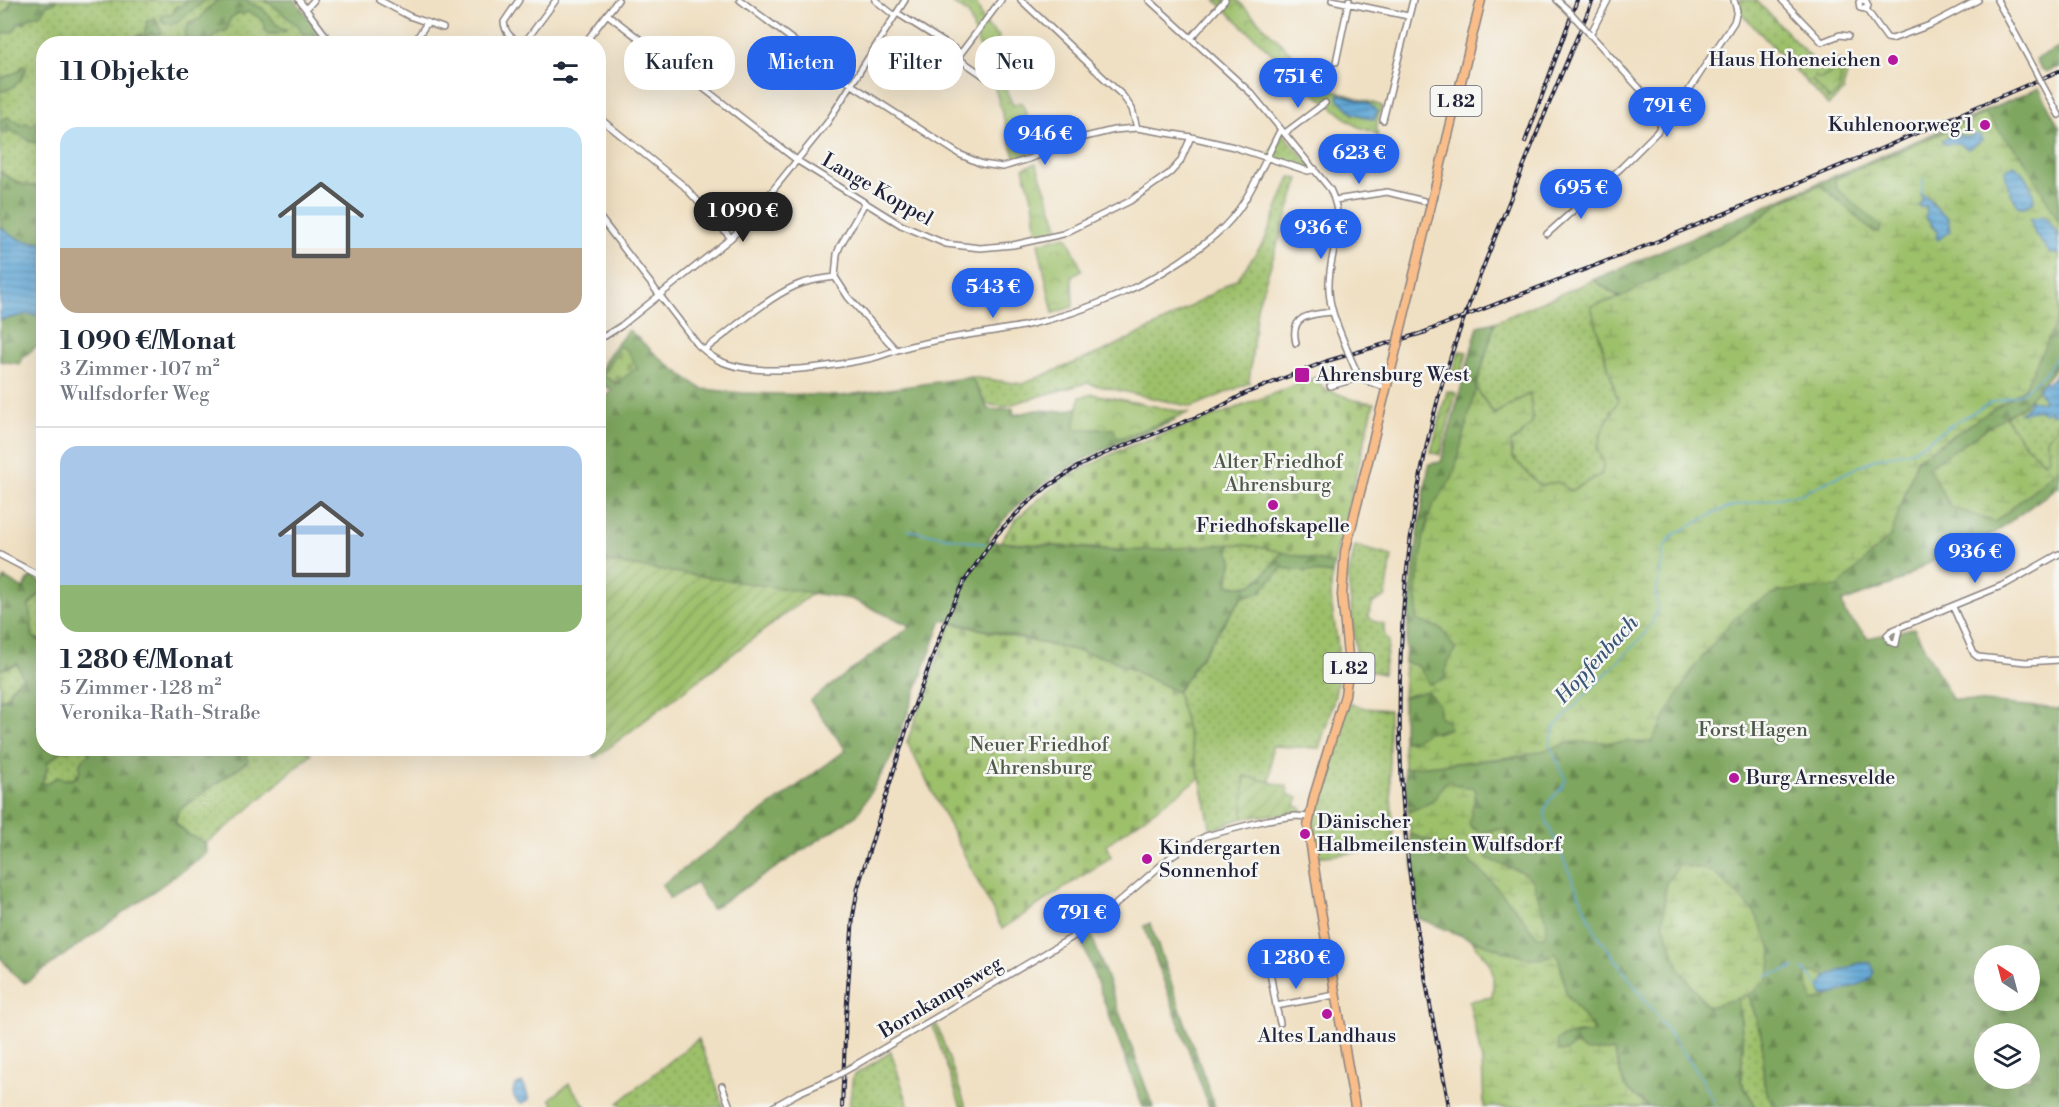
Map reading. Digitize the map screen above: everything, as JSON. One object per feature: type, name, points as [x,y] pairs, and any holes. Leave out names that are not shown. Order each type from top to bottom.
[{"type":"main road","name":"L 82","points":[[1355,1107],[1309,841],[1309,817],[1346,695],[1349,666],[1342,595],[1345,552],[1482,0]]},
{"type":"street","points":[[299,0],[327,36]]},
{"type":"street","points":[[306,9],[314,0]]},
{"type":"street","points":[[379,0],[409,16],[443,28]]},
{"type":"street","points":[[511,36],[504,22],[519,0]]},
{"type":"street","points":[[529,36],[556,0]]},
{"type":"street","points":[[590,36],[618,0]]},
{"type":"street","points":[[740,0],[787,36]]},
{"type":"street","points":[[875,0],[933,36]]},
{"type":"street","points":[[856,79],[905,0]]},
{"type":"street","points":[[963,50],[1001,0]]},
{"type":"street","points":[[1021,0],[1123,96],[1134,116],[1137,128]]},
{"type":"street","points":[[1149,0],[1252,94],[1328,184],[1335,200],[1339,220],[1329,283],[1332,312],[1359,378]]},
{"type":"street","points":[[1191,38],[1225,0]]},
{"type":"street","points":[[1332,0],[1408,16]]},
{"type":"street","points":[[1383,120],[1413,0]]},
{"type":"street","points":[[1557,0],[1661,112],[1667,115]]},
{"type":"street","points":[[1589,34],[1608,0]]},
{"type":"street","points":[[1547,234],[1644,145],[1657,132],[1667,115],[1675,111],[1734,22],[1737,14],[1735,2],[1743,0]]},
{"type":"street","points":[[1782,0],[1822,42],[1841,35],[1848,36]]},
{"type":"street","points":[[1866,9],[1887,38],[1892,39],[1930,25],[1978,0]]},
{"type":"street","points":[[1997,0],[2059,115]]},
{"type":"street","points":[[1336,62],[1348,2]]},
{"type":"street","name":"Lange Koppel","points":[[607,14],[798,161],[914,232],[946,244],[980,248],[1063,234],[1104,215],[1170,173],[1179,162],[1191,137]]},
{"type":"street","points":[[418,36],[427,23]]},
{"type":"street","points":[[856,88],[958,154],[990,166],[1003,167],[1018,164],[1101,133],[1137,128],[1234,147],[1308,171],[1315,169]]},
{"type":"street","points":[[606,335],[610,334],[731,238],[748,221],[798,161],[848,90]]},
{"type":"street","points":[[606,225],[704,350],[720,361],[761,369],[795,369],[870,358],[896,350],[1044,320],[1104,301],[1140,285],[1204,244],[1223,228],[1238,211],[1266,157],[1283,131],[1325,103]]},
{"type":"street","points":[[606,123],[684,186],[731,238]]},
{"type":"street","points":[[1335,200],[1387,192],[1424,201]]},
{"type":"street","points":[[865,203],[840,246],[835,277],[848,297],[896,350]]},
{"type":"street","points":[[704,350],[794,286],[817,279],[835,277]]},
{"type":"street","points":[[1296,343],[1296,326],[1301,319],[1309,314],[1332,312]]},
{"type":"street","points":[[1330,386],[1359,378],[1387,388]]},
{"type":"street","points":[[1899,629],[2006,584],[2059,554]]},
{"type":"street","points":[[0,555],[36,574]]},
{"type":"street","points":[[1953,607],[1974,654],[1978,657],[2026,662],[2059,660]]},
{"type":"street","name":"Bornkampsweg","points":[[773,1107],[798,1092],[852,1068],[1071,938],[1115,905],[1174,854],[1187,846],[1206,836],[1243,825],[1295,816],[1309,817]]},
{"type":"street","points":[[1269,968],[1280,1023]]},
{"type":"street","points":[[1276,1006],[1335,995]]},
{"type":"street","points":[[722,1086],[730,1107]]},
{"type":"green space","points":[[0,0],[294,0],[323,36],[36,36],[36,186],[26,185],[0,172]]},
{"type":"green space","points":[[13,0],[56,0],[55,3],[46,5],[43,13],[29,18],[24,24],[20,22],[13,32],[0,36],[0,16]]},
{"type":"green space","points":[[188,0],[205,0],[177,23],[163,22],[161,19],[164,14],[173,13],[176,6],[182,6]]},
{"type":"green space","points":[[218,0],[247,0],[262,8],[277,25],[287,30],[277,34],[268,34],[264,23],[247,12],[238,13],[230,19],[227,30],[215,36],[186,36],[188,24],[201,18],[206,10]]},
{"type":"green space","points":[[266,0],[295,0],[323,36],[315,36],[312,33],[307,36],[302,33],[299,26]]},
{"type":"green space","points":[[947,0],[975,0],[985,24],[999,36],[976,36],[968,13]]},
{"type":"green space","points":[[1215,0],[1237,0],[1301,63],[1335,91],[1382,106],[1377,124],[1380,139],[1373,132],[1356,126],[1313,92]]},
{"type":"green space","points":[[1739,0],[1756,0],[1822,69],[1839,60],[1848,70],[1844,91],[1828,105],[1741,13]]},
{"type":"green space","points":[[155,17],[162,33],[137,36],[145,35],[146,22]]},
{"type":"green space","points":[[2059,48],[2059,67],[2046,72],[2036,59]]},
{"type":"green space","points":[[26,66],[25,71],[18,83],[9,89],[0,91],[0,79],[17,72]]},
{"type":"green space","points":[[1842,66],[1839,92],[1829,99],[1812,80],[1816,77],[1821,79]]},
{"type":"green space","name":"Forst Hagen","points":[[2039,88],[2059,127],[2059,237],[2049,222],[2051,254],[2059,254],[2059,364],[2023,406],[1928,467],[1995,522],[2059,468],[2059,486],[1994,533],[1927,563],[1898,582],[1842,602],[1845,613],[1868,638],[1914,628],[1952,699],[2059,709],[2059,1107],[1773,1107],[1764,1083],[1762,1038],[1749,995],[1769,978],[1754,913],[1714,872],[1681,864],[1680,970],[1708,1007],[1738,997],[1743,1041],[1741,1081],[1756,1107],[1648,1107],[1624,1086],[1614,1051],[1583,1051],[1577,1044],[1566,1051],[1558,1051],[1557,1040],[1565,1036],[1594,1032],[1566,993],[1559,959],[1526,958],[1472,940],[1418,918],[1410,834],[1455,849],[1489,879],[1517,910],[1536,936],[1494,862],[1486,858],[1490,846],[1505,837],[1497,829],[1481,832],[1474,830],[1468,824],[1476,791],[1472,787],[1454,785],[1438,795],[1432,802],[1408,812],[1404,768],[1523,757],[1447,663],[1445,679],[1429,684],[1418,667],[1405,662],[1414,563],[1429,464],[1441,462],[1478,326],[1495,322],[1476,388],[1494,414],[1530,393],[1532,423],[1511,442],[1512,457],[1540,486],[1558,482],[1571,491],[1602,474],[1604,462],[1597,450],[1603,428],[1618,401],[1591,306],[1620,297],[1593,280]]},
{"type":"green space","points":[[995,90],[1006,90],[1013,105],[1021,102],[1029,119],[1025,122],[1036,152],[1016,160]]},
{"type":"green space","points":[[1985,114],[2023,158],[2059,222],[2059,237],[2049,222],[2051,254],[2059,254],[2059,316],[2024,389],[1917,459],[1891,535],[1838,587],[1781,591],[1751,605],[1730,623],[1692,670],[1651,742],[1574,742],[1523,756],[1404,768],[1403,740],[1412,742],[1429,731],[1437,733],[1450,728],[1447,720],[1439,716],[1439,705],[1427,691],[1403,697],[1405,662],[1418,666],[1429,684],[1445,679],[1447,663],[1456,650],[1442,629],[1416,620],[1418,605],[1416,593],[1424,536],[1432,507],[1453,477],[1476,388],[1494,415],[1530,393],[1532,423],[1511,442],[1512,457],[1540,486],[1558,482],[1571,491],[1602,474],[1604,462],[1597,450],[1603,428],[1618,401],[1591,306],[1620,298],[1751,225],[1784,200],[1819,185],[1873,232],[1880,232],[1880,225],[1836,188],[1835,179]],"holes":[[[1932,200],[1939,213],[1938,240],[1938,232],[1931,226],[1925,204],[1922,202]]]},
{"type":"green space","points":[[8,117],[20,124],[28,123],[31,126],[36,122],[36,142],[30,142],[12,131],[6,134],[0,130],[0,121]]},
{"type":"green space","points":[[1282,132],[1313,168],[1310,170],[1268,157]]},
{"type":"green space","points":[[1380,140],[1388,155],[1388,171]]},
{"type":"green space","points":[[1036,163],[1060,232],[1037,236],[1033,201],[1023,168]]},
{"type":"green space","points":[[0,172],[26,185],[36,186],[36,242],[20,240],[0,227]]},
{"type":"green space","points":[[1290,177],[1299,179],[1257,307],[1249,383],[1192,407],[1086,383],[1002,407],[986,404],[971,377],[1022,384],[1104,351],[1168,320],[1238,278],[1264,242]]},
{"type":"green space","points":[[1067,236],[1082,270],[1072,276],[1073,307],[1053,313],[1038,243]]},
{"type":"green space","points":[[1593,280],[1620,298],[1591,306],[1618,401],[1603,428],[1602,474],[1571,492],[1558,482],[1540,486],[1512,457],[1511,442],[1519,437],[1530,394],[1494,415],[1476,388],[1495,322]]},
{"type":"green space","points":[[28,314],[36,315],[36,347],[21,359],[20,364],[0,361],[0,320]]},
{"type":"green space","points":[[629,330],[662,360],[702,389],[742,393],[841,396],[971,377],[988,409],[1013,408],[1014,415],[1036,410],[1065,411],[1079,407],[1172,414],[1175,421],[1097,453],[1047,481],[1005,518],[987,541],[1119,551],[1230,544],[1229,552],[1233,559],[1227,585],[1247,586],[1254,583],[1283,552],[1334,564],[1332,574],[1282,568],[1260,592],[1242,597],[1177,692],[1108,658],[942,620],[891,758],[857,815],[712,909],[696,883],[670,899],[662,885],[846,750],[810,701],[911,626],[851,599],[606,562],[606,397],[612,390],[606,386],[606,360]]},
{"type":"green space","points":[[619,346],[627,350],[637,368],[616,383],[606,378],[606,370]]},
{"type":"green space","points":[[1459,351],[1467,352],[1459,382],[1451,380]]},
{"type":"green space","name":"Alter Friedhof Ahrensburg","points":[[1316,377],[1323,388],[1354,400],[1374,403],[1334,564],[1255,546],[1230,544],[1154,550],[1119,550],[1000,542],[1016,519],[1061,480],[1124,448]]},
{"type":"green space","points":[[2038,388],[2044,401],[2033,409],[2059,413],[2059,424],[2047,439],[2049,459],[2044,462],[2018,435],[2006,416],[2023,405]]},
{"type":"green space","points":[[1447,391],[1456,393],[1440,455],[1431,452]]},
{"type":"green space","points":[[1093,394],[1188,413],[1117,439],[1114,429],[1074,429],[1080,397]]},
{"type":"green space","points":[[2006,416],[2027,447],[2044,462],[2049,459],[2047,439],[2059,424],[2059,468],[1995,522],[1951,507],[1928,467]]},
{"type":"green space","points":[[1230,544],[1283,552],[1255,583],[1239,586],[1227,585],[1233,560],[1229,553]]},
{"type":"green space","points":[[1355,546],[1392,556],[1386,596],[1373,603],[1368,616],[1373,621],[1384,624],[1384,633],[1389,642],[1383,674],[1365,670],[1357,661],[1348,578]]},
{"type":"green space","points":[[606,562],[813,593],[606,750]]},
{"type":"green space","points":[[1282,568],[1332,574],[1332,606],[1339,657],[1338,680],[1333,703],[1319,748],[1272,746],[1270,782],[1244,776],[1243,818],[1211,830],[1177,692],[1242,597],[1260,592]]},
{"type":"green space","points":[[31,576],[36,579],[36,598],[29,605],[33,637],[36,638],[36,756],[56,756],[47,763],[48,767],[42,783],[46,784],[57,777],[70,780],[77,777],[80,762],[87,756],[247,756],[248,761],[178,811],[175,823],[189,835],[206,843],[207,853],[25,983],[15,976],[0,957],[0,700],[9,697],[10,689],[23,677],[17,664],[0,670],[0,585],[5,578],[23,589]]},
{"type":"green space","points":[[36,598],[36,639],[33,638],[29,605]]},
{"type":"green space","name":"Neuer Friedhof Ahrensburg","points":[[951,623],[1108,658],[1177,692],[1200,778],[1107,844],[1111,857],[1002,929],[907,742]]},
{"type":"green space","points":[[17,664],[24,677],[8,696],[0,700],[0,670]]},
{"type":"green space","points":[[1427,691],[1439,705],[1439,716],[1447,720],[1450,728],[1421,736],[1413,742],[1403,740],[1403,697]]},
{"type":"green space","points":[[1349,703],[1365,708],[1389,710],[1394,848],[1317,857],[1313,834],[1314,816]]},
{"type":"green space","points":[[56,756],[88,756],[81,770],[71,780],[53,781],[46,784],[42,783],[48,767],[47,763]]},
{"type":"green space","points":[[247,756],[309,756],[234,822],[206,843],[189,835],[175,822],[178,811],[248,761]]},
{"type":"green space","points":[[1244,776],[1287,786],[1288,794],[1298,798],[1295,806],[1302,808],[1302,812],[1243,818]]},
{"type":"green space","points":[[1447,780],[1459,786],[1472,787],[1476,791],[1469,824],[1473,828],[1481,832],[1507,829],[1505,837],[1490,846],[1486,858],[1524,873],[1533,881],[1547,924],[1545,936],[1536,936],[1517,910],[1489,879],[1455,849],[1410,834],[1408,812],[1432,802]]},
{"type":"green space","points":[[1680,864],[1714,872],[1755,913],[1772,950],[1769,978],[1749,995],[1708,1007],[1680,970],[1663,923],[1666,883]]},
{"type":"green space","points":[[1150,923],[1215,1107],[1209,1107],[1144,926]]},
{"type":"green space","points":[[1091,933],[1153,1107],[1143,1107],[1081,939]]},
{"type":"green space","points":[[1472,940],[1526,958],[1542,959],[1555,953],[1559,959],[1566,993],[1595,1033],[1565,1036],[1557,1040],[1558,1051],[1566,1051],[1577,1044],[1584,1051],[1614,1051],[1624,1086],[1648,1107],[1484,1107],[1482,1061],[1469,1001],[1492,997],[1493,976],[1487,960]]},
{"type":"green space","points":[[1812,972],[1827,976],[1820,987],[1822,995],[1831,995],[1813,1002],[1805,974]]},
{"type":"green space","points":[[1749,995],[1762,1038],[1764,1083],[1773,1107],[1756,1107],[1741,1081],[1743,1041],[1738,997]]},
{"type":"green space","points":[[937,1025],[966,1107],[961,1107],[933,1027]]},
{"type":"green space","points":[[698,1039],[723,1107],[622,1107],[618,1103]]},
{"type":"green space","points":[[891,1052],[909,1107],[849,1107],[853,1076]]},
{"type":"green space","points":[[569,1084],[586,1107],[556,1107],[550,1099]]},
{"type":"water","points":[[1339,94],[1370,105],[1377,112],[1374,120],[1353,113],[1338,98]]},
{"type":"water","points":[[1953,134],[1967,137],[1979,134],[1982,140],[1968,149],[1959,143],[1944,144],[1942,140]]},
{"type":"water","points":[[2014,165],[2025,177],[2032,192],[2034,202],[2024,207],[2019,207],[2016,203],[2006,180],[2005,170]]},
{"type":"water","points":[[1921,193],[1948,218],[1950,231],[1938,240],[1936,237],[1938,232],[1925,217],[1927,212],[1925,205],[1922,208],[1919,205],[1922,202]]},
{"type":"water","points":[[2043,216],[2056,233],[2059,254],[2051,254],[2035,234],[2030,219]]},
{"type":"water","points":[[0,227],[20,240],[36,242],[36,315],[28,314],[0,320]]},
{"type":"water","points":[[2059,369],[2059,413],[2051,415],[2051,411],[2044,413],[2040,410],[2020,413],[2028,406],[2030,400],[2042,403],[2044,401],[2038,388],[2043,382],[2047,383],[2053,378]]},
{"type":"water","points":[[1860,963],[1871,963],[1874,972],[1868,981],[1831,995],[1822,995],[1820,987],[1827,976]]},
{"type":"water","points":[[522,1083],[529,1100],[522,1104],[515,1099],[513,1091],[515,1086]]},
{"type":"waterway","points":[[1921,193],[1924,178]]},
{"type":"waterway","name":"Hopfenbach","points":[[1717,1107],[1699,1074],[1596,933],[1546,820],[1546,806],[1566,779],[1549,744],[1555,726],[1651,625],[1657,610],[1656,594],[1664,548],[1673,535],[1721,510],[1801,494],[1877,458],[1912,451],[1988,404],[2022,393],[2046,372],[2059,353]]},
{"type":"waterway","points":[[907,530],[985,544]]},
{"type":"waterway","points":[[1765,976],[1795,968]]},
{"type":"waterway","points":[[1803,969],[1820,987]]},
{"type":"railway","points":[[1525,142],[1577,0]]},
{"type":"railway","points":[[1449,1107],[1416,919],[1405,834],[1401,774],[1401,654],[1411,534],[1433,418],[1456,341],[1514,190],[1593,0]]},
{"type":"railway","points":[[1419,334],[1653,243],[1871,153],[2059,71]]},
{"type":"railway","points":[[842,1107],[853,916],[858,887],[910,718],[948,615],[964,582],[997,534],[1024,506],[1047,487],[1077,467],[1101,455],[1214,410],[1244,394],[1327,361],[1426,332]]},
{"type":"place","name":"Haus Hoheneichen","points":[[1893,60]]},
{"type":"place","name":"Kuhlenoorweg 1","points":[[1985,125]]},
{"type":"place","name":"Ahrensburg West","points":[[1302,375]]},
{"type":"place","name":"Friedhofskapelle","points":[[1273,505]]},
{"type":"place","name":"Burg Arnesvelde","points":[[1734,778]]},
{"type":"place","name":"Dänischer Halbmeilenstein Wulfsdorf","points":[[1305,834]]},
{"type":"place","name":"Kindergarten Sonnenhof","points":[[1147,859]]},
{"type":"place","name":"Altes Landhaus","points":[[1327,1014]]}]
